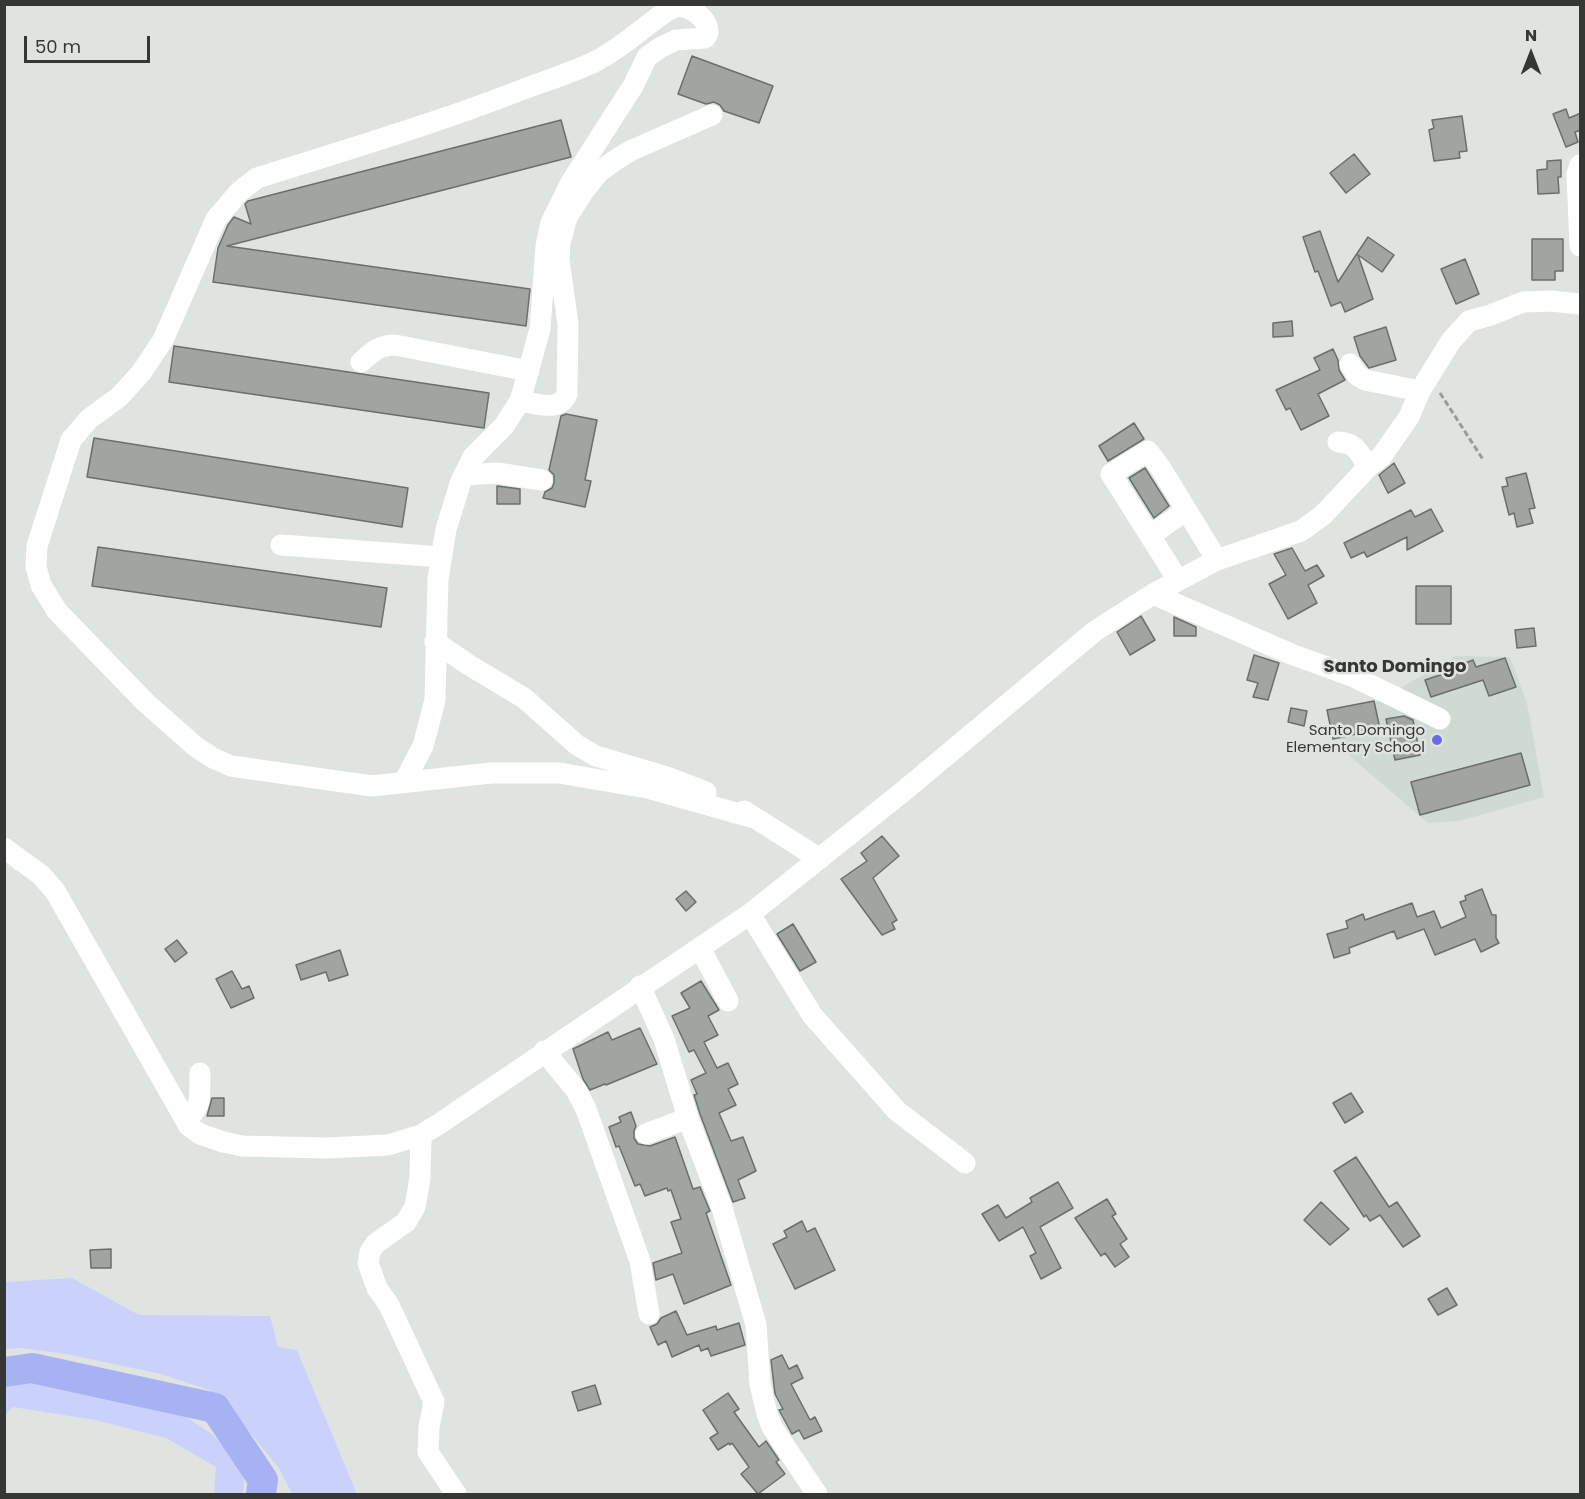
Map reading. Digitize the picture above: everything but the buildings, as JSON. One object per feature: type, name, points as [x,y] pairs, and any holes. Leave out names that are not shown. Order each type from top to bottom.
[{"type":"street","points":[[404,782],[423,746],[435,700],[438,579],[446,529],[472,457],[504,426],[520,401],[540,329],[546,246],[551,223],[570,184],[633,86],[647,57],[660,46],[676,40],[699,39],[708,35],[710,31],[707,24],[692,10],[683,6],[675,7],[596,61],[463,113],[257,178],[238,192],[216,219],[163,340],[141,374],[119,398],[89,419],[71,440],[37,546],[36,567],[41,585],[57,611],[145,702],[196,747],[231,766],[372,786],[491,773],[559,773],[647,788],[754,818]]},
{"type":"street","points":[[520,401],[556,406],[564,402],[567,394],[568,324],[559,260],[560,243],[567,217],[583,192],[599,172],[630,151],[712,115]]},
{"type":"street","points":[[1581,165],[1577,174],[1581,246]]},
{"type":"street","points":[[4,848],[41,875],[55,891],[189,1126],[200,1134],[242,1146],[326,1148],[388,1145],[421,1135],[750,914],[820,859],[1095,631],[1153,594],[1217,560],[1301,531],[1323,516],[1368,467],[1381,457],[1409,417],[1424,384],[1450,341],[1469,321],[1523,302],[1551,301],[1581,304]]},
{"type":"street","points":[[361,362],[376,348],[395,345],[529,371]]},
{"type":"street","points":[[1350,364],[1357,375],[1365,380],[1424,384]]},
{"type":"street","points":[[1338,442],[1348,443],[1355,447],[1368,467]]},
{"type":"street","points":[[1178,580],[1111,474],[1148,451],[1217,560]]},
{"type":"street","points":[[464,475],[497,473],[542,480]]},
{"type":"street","points":[[1150,536],[1186,510]]},
{"type":"street","points":[[281,545],[441,557]]},
{"type":"street","points":[[1153,594],[1291,654],[1354,677],[1440,719]]},
{"type":"street","points":[[437,642],[469,665],[524,698],[578,745],[596,756],[667,777],[716,796],[820,859]]},
{"type":"street","points":[[750,914],[812,1015],[897,1111],[965,1163]]},
{"type":"street","points":[[700,948],[728,1001]]},
{"type":"street","points":[[640,986],[664,1039],[688,1118],[722,1208],[756,1325],[760,1384],[767,1414],[772,1427],[816,1494]]},
{"type":"street","points":[[544,1051],[576,1090],[586,1109],[640,1261],[649,1314]]},
{"type":"street","points":[[185,1119],[194,1114],[197,1109],[200,1073]]},
{"type":"street","points":[[646,1134],[688,1118]]},
{"type":"street","points":[[421,1135],[420,1178],[415,1206],[406,1222],[375,1244],[370,1252],[368,1263],[377,1288],[389,1305],[434,1402],[429,1427],[428,1452],[456,1494]]},
{"type":"path","points":[[1424,384],[1484,461]]},
{"type":"shaded area","name":"Santo Domingo Elementary School","points":[[1455,656],[1510,657],[1527,703],[1544,797],[1459,821],[1428,823],[1345,752],[1334,727]]},
{"type":"shaded area","points":[[72,1278],[139,1315],[270,1316],[278,1347],[297,1350],[357,1494],[292,1494],[279,1468],[242,1423],[209,1390],[161,1374],[66,1354],[20,1348],[5,1349],[5,1282]]},
{"type":"shaded area","points":[[5,1381],[40,1381],[182,1414],[213,1435],[241,1466],[243,1494],[214,1494],[216,1467],[166,1438],[95,1420],[13,1407],[5,1415]]},
{"type":"waterway","points":[[4,1372],[32,1368],[215,1408],[263,1480],[261,1494]]},
{"type":"place","name":"Santo Domingo Elementary School","points":[[1437,740]]},
{"type":"district","name":"Santo Domingo","points":[[1395,667]]}]
